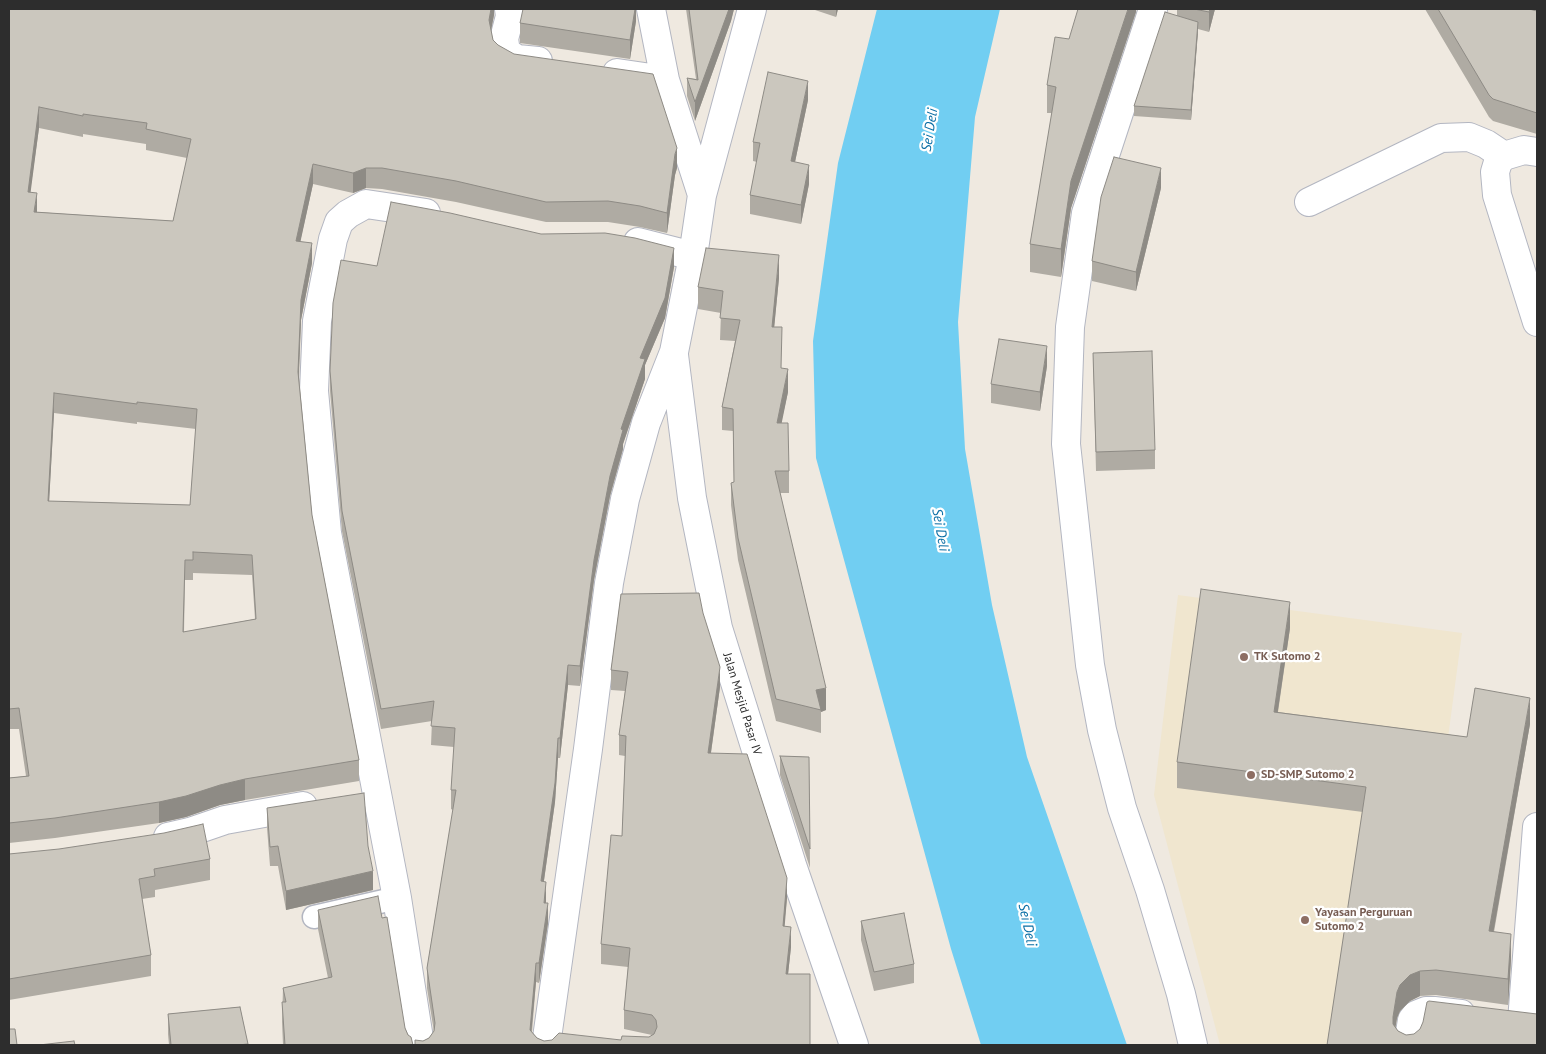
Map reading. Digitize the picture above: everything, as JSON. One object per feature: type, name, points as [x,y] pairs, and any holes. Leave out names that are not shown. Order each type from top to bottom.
[{"type":"street","points":[[509,9],[510,16],[504,39],[506,52],[517,59],[558,64]]},
{"type":"street","points":[[650,9],[665,80],[702,194]]},
{"type":"street","points":[[555,1038],[588,749],[610,583],[623,508],[646,423],[674,352],[702,194],[752,9]]},
{"type":"street","points":[[1153,9],[1086,213],[1070,327],[1066,444],[1090,666],[1102,730],[1122,808],[1150,890],[1181,994],[1193,1045]]},
{"type":"street","points":[[597,70],[665,80]]},
{"type":"street","points":[[1310,202],[1441,138],[1469,137],[1518,153]]},
{"type":"street","points":[[1518,153],[1498,162],[1495,172],[1497,194],[1537,322]]},
{"type":"street","points":[[420,1045],[397,898],[327,533],[314,391],[317,321],[333,239],[339,222],[348,214],[366,204],[379,204],[453,217]]},
{"type":"street","points":[[614,238],[692,256]]},
{"type":"street","name":"Jalan Mesjid Pasar IV","points":[[674,352],[692,498],[718,628],[792,865],[854,1045]]},
{"type":"street","points":[[142,841],[190,832],[225,820],[248,815],[376,794]]},
{"type":"street","points":[[1408,1045],[1412,1020],[1416,1015],[1426,1011],[1511,1020],[1537,827]]},
{"type":"lane","points":[[314,917],[397,898]]},
{"type":"shaded area","name":"Yayasan Perguruan Sutomo 2","points":[[1178,595],[1462,633],[1407,1045],[1220,1045],[1154,795]]},
{"type":"water","name":"Sei Deli","points":[[877,9],[1000,9],[975,117],[958,322],[965,449],[992,605],[1027,757],[1127,1045],[981,1045],[951,949],[816,458],[813,341],[838,163]]},
{"type":"building","points":[[9,9],[491,9],[489,20],[493,40],[514,54],[653,74],[677,148],[667,213],[608,201],[546,202],[456,181],[382,168],[366,168],[353,173],[313,164],[296,241],[312,243],[301,300],[298,372],[312,515],[359,760],[245,779],[159,802],[9,823],[9,778],[29,776],[19,708],[9,709]],"holes":[[[39,107],[83,116],[83,114],[147,123],[146,129],[191,139],[173,221],[34,212],[37,193],[28,192]],[[54,393],[137,404],[137,402],[197,409],[190,505],[48,501]],[[193,552],[252,555],[256,619],[183,632],[185,560],[193,560]]]},
{"type":"building","points":[[523,9],[635,9],[630,40],[520,23]]},
{"type":"building","points":[[689,9],[729,9],[695,102],[687,78],[698,80]]},
{"type":"building","points":[[1078,9],[1128,9],[1071,181],[1061,249],[1030,244],[1056,87],[1047,85],[1055,37],[1069,39]]},
{"type":"building","points":[[1194,9],[1210,9],[1209,12]]},
{"type":"building","points":[[1438,9],[1529,9],[1537,11],[1537,113],[1493,99],[1489,95]]},
{"type":"building","points":[[1165,12],[1198,22],[1191,110],[1134,106]]},
{"type":"building","points":[[768,72],[808,81],[791,161],[809,165],[801,205],[750,195],[760,143],[753,142]]},
{"type":"building","points":[[1114,157],[1161,168],[1136,272],[1092,261],[1101,197]]},
{"type":"building","points":[[391,202],[450,213],[541,234],[605,233],[674,248],[665,298],[640,358],[645,359],[621,429],[623,430],[610,476],[594,560],[580,666],[568,665],[560,738],[558,738],[555,783],[541,881],[546,882],[544,903],[548,903],[539,963],[536,963],[530,1030],[537,1038],[544,1041],[552,1040],[559,1033],[621,1040],[622,1036],[649,1037],[654,1034],[657,1027],[656,1020],[652,1015],[624,1010],[630,948],[601,944],[611,835],[622,836],[626,736],[619,735],[628,672],[611,670],[621,594],[699,593],[703,613],[720,667],[708,753],[747,754],[787,878],[783,926],[791,927],[786,974],[810,974],[810,1045],[415,1045],[415,1040],[423,1041],[429,1038],[434,1031],[435,1023],[427,968],[456,790],[451,790],[455,728],[431,726],[434,701],[381,709],[342,511],[330,371],[333,303],[341,260],[377,266]]},
{"type":"building","points":[[706,248],[779,255],[772,327],[782,327],[781,368],[788,369],[777,423],[788,423],[789,471],[775,471],[826,688],[816,690],[821,710],[776,699],[738,538],[731,483],[734,482],[733,409],[722,407],[740,320],[720,318],[723,291],[698,287]]},
{"type":"building","points":[[999,339],[1047,346],[1040,392],[991,384]]},
{"type":"building","points":[[1152,351],[1155,450],[1096,452],[1093,353]]},
{"type":"building","points":[[1201,589],[1290,602],[1274,712],[1467,737],[1475,688],[1530,698],[1489,931],[1511,934],[1508,979],[1436,970],[1420,971],[1410,975],[1400,985],[1397,992],[1393,1024],[1398,1031],[1406,1035],[1414,1034],[1420,1029],[1427,1002],[1429,1001],[1537,1014],[1537,1045],[1327,1045],[1366,787],[1177,762]]},
{"type":"building","points":[[780,756],[809,757],[810,849]]},
{"type":"building","points":[[364,793],[368,846],[373,871],[286,891],[278,846],[270,847],[267,808]]},
{"type":"building","points":[[203,824],[210,859],[154,869],[155,876],[139,879],[151,955],[9,979],[9,854],[59,849],[164,833]]},
{"type":"building","points":[[378,896],[382,918],[387,917],[405,1028],[411,1037],[413,1045],[285,1045],[282,1002],[286,1002],[283,988],[332,977],[318,910]]},
{"type":"building","points":[[904,913],[914,964],[874,972],[861,921]]},
{"type":"building","points":[[240,1007],[248,1044],[171,1045],[168,1014]]},
{"type":"building","points":[[9,1029],[15,1029],[17,1045],[9,1045]]},
{"type":"building","points":[[74,1041],[75,1045],[39,1045]]},
{"type":"place","name":"TK Sutomo 2","points":[[1244,657]]},
{"type":"place","name":"SD-SMP Sutomo 2","points":[[1251,775]]},
{"type":"place","name":"Yayasan Perguruan Sutomo 2","points":[[1305,920]]}]
